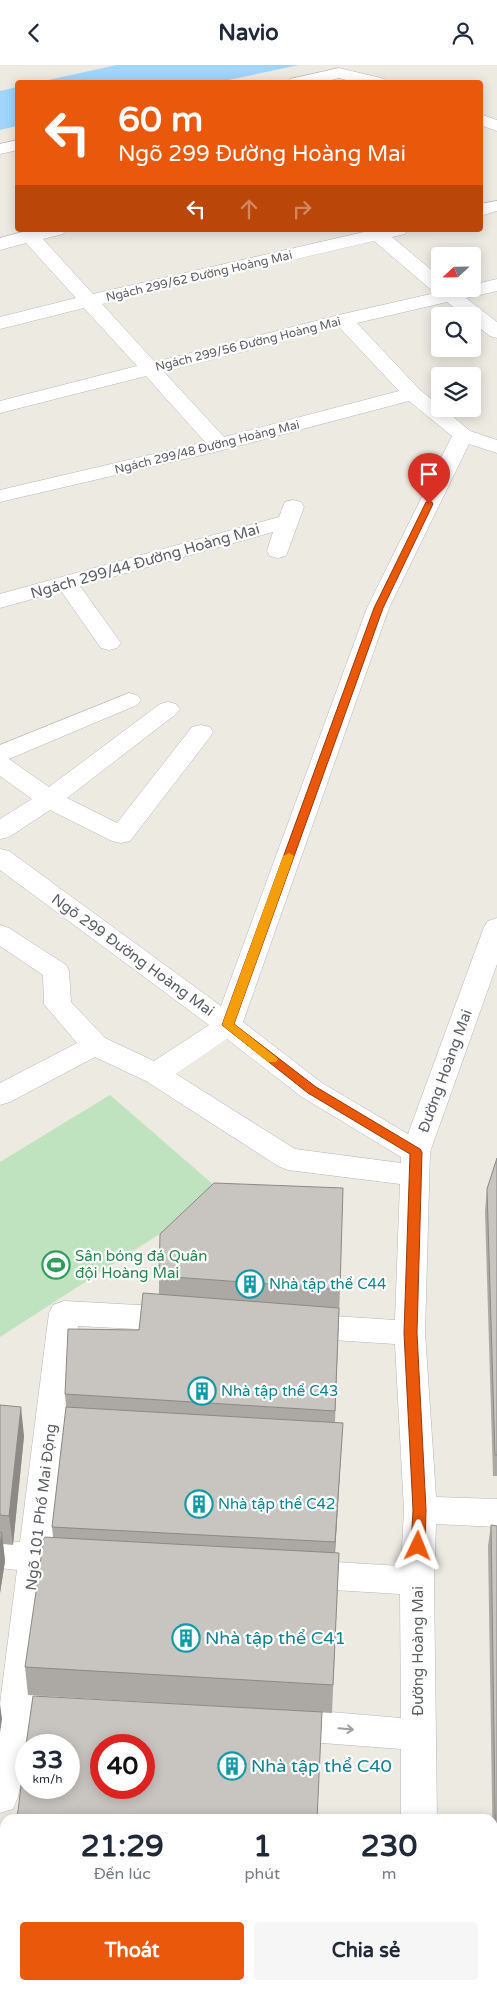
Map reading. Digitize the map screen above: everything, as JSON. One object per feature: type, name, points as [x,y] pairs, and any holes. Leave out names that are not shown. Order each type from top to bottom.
[{"type":"street","points":[[309,80],[338,73],[367,80]]},
{"type":"street","points":[[483,120],[497,127]]},
{"type":"street","points":[[483,130],[497,127]]},
{"type":"street","points":[[0,149],[15,146]]},
{"type":"street","points":[[483,209],[497,206]]},
{"type":"street","points":[[0,243],[47,232]]},
{"type":"street","points":[[374,232],[431,280]]},
{"type":"street","name":"Ngách 299/62 Đường Hoàng Mai","points":[[0,323],[374,232]]},
{"type":"street","points":[[30,236],[219,445]]},
{"type":"street","name":"Ngách 299/56 Đường Hoàng Mai","points":[[481,287],[497,285]]},
{"type":"street","name":"Ngách 299/56 Đường Hoàng Mai","points":[[0,407],[343,320],[431,295]]},
{"type":"street","points":[[452,297],[497,333]]},
{"type":"street","points":[[343,320],[413,394],[463,435],[497,447]]},
{"type":"street","name":"Ngách 299/48 Đường Hoàng Mai","points":[[0,496],[219,445],[413,394]]},
{"type":"street","points":[[156,1074],[228,1025],[378,608],[463,435]]},
{"type":"street","name":"Ngách 299/44 Đường Hoàng Mai","points":[[0,601],[67,583],[292,512],[278,551]]},
{"type":"street","points":[[67,583],[109,643]]},
{"type":"street","points":[[0,754],[128,700]]},
{"type":"street","points":[[0,831],[49,799],[168,709]]},
{"type":"street","points":[[0,764],[49,799],[121,835],[201,732]]},
{"type":"street","name":"Ngõ 299 Đường Hoàng Mai","points":[[0,857],[228,1025],[312,1090],[415,1164]]},
{"type":"street","name":"Đường Hoàng Mai","points":[[419,1814],[417,1581],[420,1510],[410,1333],[415,1164],[497,927]]},
{"type":"street","points":[[0,934],[56,971],[58,1004],[95,1045],[156,1074],[288,1159],[415,1164]]},
{"type":"street","points":[[0,1095],[95,1045]]},
{"type":"street","name":"Ngõ 101 Phố Mai Động","points":[[0,1797],[22,1702],[34,1558],[64,1313],[201,1320]]},
{"type":"street","points":[[279,1324],[410,1333]]},
{"type":"street","points":[[420,1510],[497,1513]]},
{"type":"street","points":[[0,1554],[83,1561]]},
{"type":"street","points":[[269,1572],[417,1581]]},
{"type":"street","points":[[255,1722],[418,1735]]},
{"type":"green space","name":"Sân bóng đá Quân đội Hoàng Mai","points":[[110,1095],[223,1193],[0,1337],[0,1162]]},
{"type":"water","points":[[117,65],[299,65],[228,80],[48,80]]},
{"type":"water","points":[[15,87],[15,126],[0,130],[0,91]]},
{"type":"building","points":[[497,1158],[497,1455],[495,1455],[487,1189]]},
{"type":"building","name":"Nhà tập thể C44","points":[[214,1183],[343,1188],[340,1289],[159,1276],[160,1234]]},
{"type":"building","name":"Nhà tập thể C43","points":[[143,1293],[339,1308],[335,1411],[65,1394],[68,1329],[139,1330]]},
{"type":"building","points":[[0,1405],[21,1407],[9,1516],[0,1515]]},
{"type":"building","name":"Nhà tập thể C42","points":[[66,1407],[343,1423],[335,1542],[52,1527]]},
{"type":"building","points":[[491,1525],[497,1526],[497,1814],[495,1814]]},
{"type":"building","name":"Nhà tập thể C41","points":[[44,1537],[339,1553],[333,1685],[25,1667]]},
{"type":"building","name":"Nhà tập thể C40","points":[[33,1696],[322,1712],[317,1814],[18,1814],[19,1799],[80,1799],[80,1734],[28,1734]]},
{"type":"slow traffic","points":[[272,1059],[228,1025],[289,856]]},
{"type":"place","name":"Sân bóng đá Quân đội Hoàng Mai","points":[[56,1265]]},
{"type":"place","name":"Nhà tập thể C44","points":[[250,1284]]},
{"type":"place","name":"Nhà tập thể C43","points":[[202,1391]]},
{"type":"place","name":"Nhà tập thể C42","points":[[199,1504]]},
{"type":"place","name":"Nhà tập thể C41","points":[[186,1638]]},
{"type":"place","name":"Nhà tập thể C40","points":[[232,1766]]},
{"type":"route","points":[[418,1546],[420,1510],[410,1333],[416,1152],[312,1090],[228,1025],[378,608],[429,504]]}]
